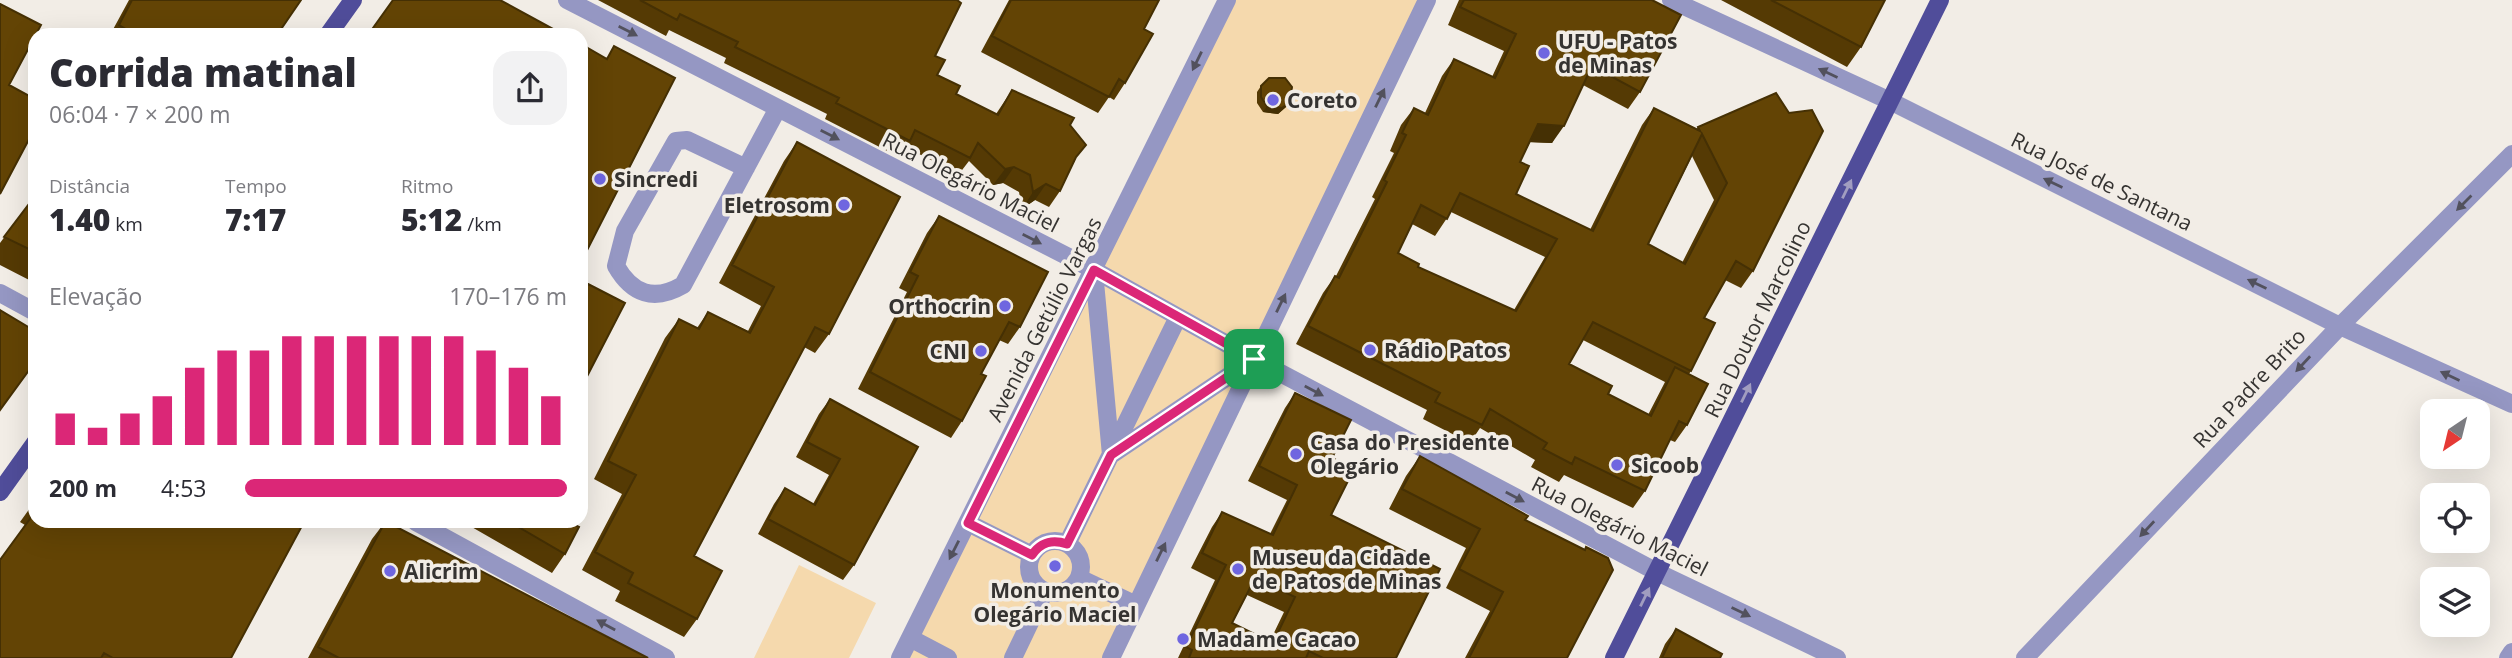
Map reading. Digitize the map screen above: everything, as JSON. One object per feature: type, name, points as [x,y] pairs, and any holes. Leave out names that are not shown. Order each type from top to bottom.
[{"type":"main road","points":[[333,28],[353,0]]},
{"type":"main road","name":"Rua Doutor Marcolino","points":[[1614,658],[1940,0]]},
{"type":"main road","points":[[0,492],[28,453]]},
{"type":"street","name":"Rua Olegário Maciel","points":[[567,0],[1094,270],[1254,359],[1657,572],[1837,658]]},
{"type":"street","name":"Avenida Getúlio Vargas","points":[[900,658],[1227,0]]},
{"type":"street","points":[[1111,658],[1427,0]]},
{"type":"street","name":"Rua José de Santana","points":[[1671,0],[1890,101],[2340,326],[2512,404]]},
{"type":"street","points":[[746,168],[687,140],[676,141],[625,231],[616,266],[627,285],[651,294],[671,292],[684,285],[778,108]]},
{"type":"street","name":"Rua Padre Brito","points":[[2025,658],[2340,326],[2512,154]]},
{"type":"street","points":[[1094,270],[1111,455]]},
{"type":"street","points":[[0,293],[28,308]]},
{"type":"street","points":[[1067,544],[1178,317]]},
{"type":"street","points":[[1111,455],[1254,359]]},
{"type":"street","points":[[968,523],[1032,555]]},
{"type":"street","points":[[427,528],[666,658]]},
{"type":"street","points":[[1051,541],[1067,544],[1079,556],[1079,578],[1071,588],[1062,592],[1045,590],[1032,579],[1032,555],[1037,548],[1051,541]]},
{"type":"street","points":[[1079,578],[1136,605]]},
{"type":"street","points":[[1013,658],[1045,590]]},
{"type":"street","points":[[909,638],[948,658]]},
{"type":"street","points":[[2508,658],[2512,652]]},
{"type":"shaded area","points":[[1227,0],[1427,0],[1111,658],[900,658]]},
{"type":"shaded area","points":[[799,565],[876,603],[849,658],[754,658]]},
{"type":"building","points":[[132,0],[301,0],[282,28],[124,28],[119,25]]},
{"type":"building","points":[[393,0],[500,0],[551,28],[373,28]]},
{"type":"building","points":[[640,0],[957,0],[961,3],[935,56],[945,60],[937,75],[960,86],[956,94],[998,115],[1012,90],[1074,118],[1070,125],[1086,145],[1076,157],[1060,191],[1046,184],[1033,192],[1030,175],[1014,167],[1005,169],[978,143],[970,158],[915,130],[910,141],[836,103],[839,98],[735,47],[738,42],[680,14],[677,20]]},
{"type":"building","points":[[1011,0],[1159,0],[1144,29],[1153,34],[1125,83],[1119,79],[1109,97],[992,36]]},
{"type":"building","points":[[1464,0],[1652,0],[1681,15],[1640,92],[1592,66],[1564,126],[1538,124],[1520,162],[1529,166],[1516,194],[1593,231],[1654,108],[1700,131],[1698,127],[1776,93],[1789,113],[1812,110],[1823,131],[1753,271],[1736,261],[1704,318],[1715,323],[1691,371],[1593,322],[1569,364],[1612,386],[1608,394],[1651,416],[1675,367],[1708,384],[1687,425],[1679,421],[1645,491],[1575,457],[1572,464],[1543,449],[1547,443],[1490,409],[1482,425],[1435,402],[1440,393],[1308,326],[1335,276],[1339,278],[1387,182],[1384,180],[1406,135],[1402,133],[1414,108],[1428,115],[1454,59],[1495,78],[1516,34],[1460,7]],"holes":[[[1702,134],[1727,183],[1685,264],[1648,244]],[[1460,193],[1557,239],[1516,311],[1418,267],[1419,264],[1398,253],[1421,205],[1447,219]]]},
{"type":"building","points":[[1771,0],[1885,0],[1861,47]]},
{"type":"building","points":[[0,4],[41,25],[39,28],[28,28],[28,49],[9,85],[28,95],[28,141],[0,194]]},
{"type":"building","name":"Sincredi","points":[[614,46],[675,78],[588,248],[588,48],[607,59]]},
{"type":"building","name":"Coreto","points":[[1269,78],[1285,78],[1292,87],[1290,102],[1282,108],[1267,106],[1261,97],[1261,86]]},
{"type":"building","points":[[797,142],[900,197],[829,334],[815,327],[694,556],[722,571],[697,619],[628,583],[633,573],[595,552],[636,475],[608,461],[679,319],[699,329],[708,312],[750,333],[774,287],[732,265]]},
{"type":"building","points":[[28,205],[28,249],[4,237]]},
{"type":"building","points":[[939,216],[1048,272],[1020,327],[1009,322],[981,374],[986,376],[962,421],[870,372],[918,276],[910,272]]},
{"type":"building","points":[[588,284],[625,303],[588,374]]},
{"type":"building","points":[[0,310],[28,327],[28,372],[0,410]]},
{"type":"building","points":[[1295,393],[1351,420],[1332,458],[1354,469],[1331,515],[1440,569],[1396,658],[1323,658],[1309,651],[1306,658],[1189,658],[1192,650],[1186,647],[1226,565],[1202,553],[1222,512],[1273,535],[1297,485],[1259,466]],"holes":[[[1255,578],[1295,597],[1273,643],[1232,623]]]},
{"type":"building","points":[[830,399],[918,447],[854,565],[768,519],[785,488],[815,505],[840,459],[807,442]]},
{"type":"building","points":[[1420,456],[1528,516],[1525,520],[1585,550],[1586,547],[1608,558],[1613,570],[1567,658],[1469,658],[1503,592],[1459,569],[1480,529],[1402,489]]},
{"type":"building","points":[[28,522],[28,528],[301,528],[231,658],[113,658],[104,653],[101,658],[0,658],[0,560]]},
{"type":"building","points":[[382,528],[399,528],[648,658],[339,658],[318,647]]},
{"type":"building","points":[[520,528],[578,528],[565,554]]},
{"type":"building","points":[[1676,629],[1722,654],[1720,658],[1662,658]]},
{"type":"place","name":"UFU - Patos de Minas","points":[[1544,53]]},
{"type":"place","name":"Coreto","points":[[1273,100]]},
{"type":"place","name":"Sincredi","points":[[600,179]]},
{"type":"place","name":"Eletrosom","points":[[844,205]]},
{"type":"place","name":"Orthocrin","points":[[1005,306]]},
{"type":"place","name":"Rádio Patos","points":[[1370,350]]},
{"type":"place","name":"CNI","points":[[981,351]]},
{"type":"place","name":"Casa do Presidente Olegário","points":[[1296,454]]},
{"type":"place","name":"Sicoob","points":[[1617,465]]},
{"type":"place","name":"Monumento Olegário Maciel","points":[[1055,566]]},
{"type":"place","name":"Museu da Cidade de Patos de Minas","points":[[1238,569]]},
{"type":"place","name":"Alicrim","points":[[390,571]]},
{"type":"place","name":"Madame Cacao","points":[[1183,639]]},
{"type":"route","points":[[1094,270],[1254,359],[1111,455],[1067,544],[1051,541],[1037,548],[1032,555],[968,523],[1094,270]]}]
